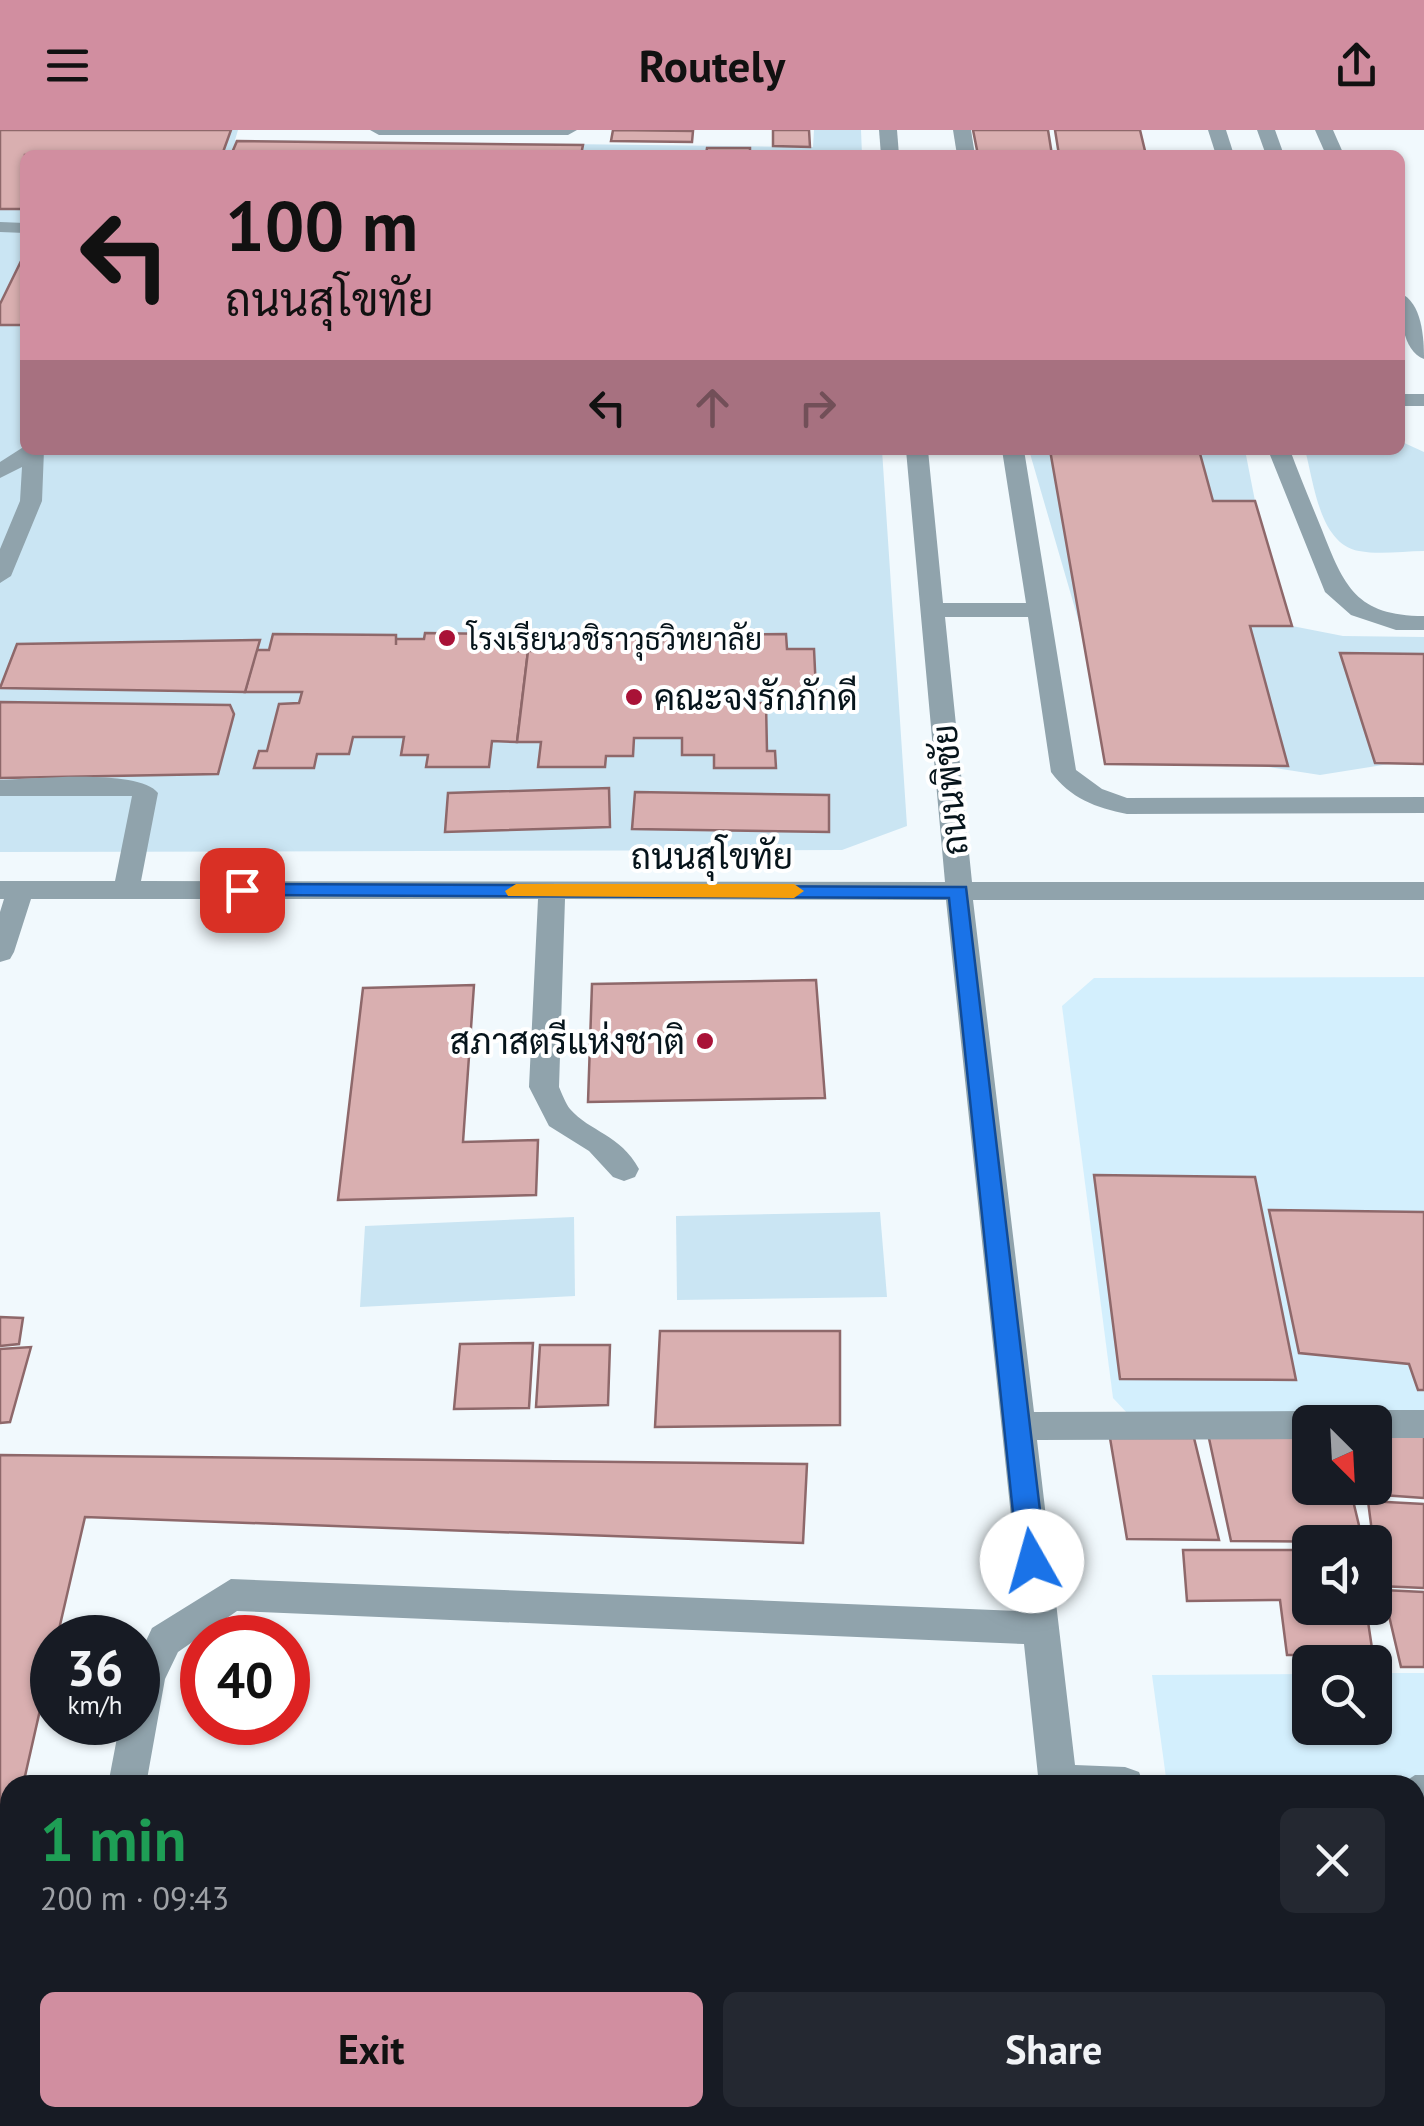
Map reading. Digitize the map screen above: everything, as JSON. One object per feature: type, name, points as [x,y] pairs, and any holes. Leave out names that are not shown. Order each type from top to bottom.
[{"type":"street","points":[[379,130],[568,130]]},
{"type":"street","points":[[1405,310],[1424,353]]},
{"type":"street","points":[[0,472],[26,455]]},
{"type":"street","points":[[0,576],[31,502],[33,455]]},
{"type":"street","name":"ถนนพิชัย","points":[[917,455],[958,892],[1057,1775]]},
{"type":"street","points":[[1014,455],[1064,772],[1077,787],[1100,801],[1128,806],[1424,804]]},
{"type":"street","points":[[1282,455],[1333,587],[1358,610],[1396,623],[1424,624]]},
{"type":"street","points":[[932,610],[1038,610]]},
{"type":"street","points":[[0,788],[132,786],[146,793],[126,890]]},
{"type":"street","points":[[0,952],[11,890]]},
{"type":"street","name":"ถนนสุโขทัย","points":[[11,890],[1424,892]]},
{"type":"street","points":[[552,891],[544,1087],[560,1118],[600,1144],[624,1169]]},
{"type":"street","points":[[1392,1424],[1424,1424]]},
{"type":"street","points":[[1016,1426],[1292,1425]]},
{"type":"street","points":[[130,1775],[147,1678],[165,1640],[231,1595],[1040,1628]]},
{"type":"shaded area","name":"โรงเรียนวชิราวุธวิทยาลัย","points":[[0,130],[238,130],[235,140],[813,147],[814,130],[861,130],[862,150],[20,150],[20,455],[882,455],[907,826],[842,850],[0,852]]},
{"type":"shaded area","points":[[1405,443],[1424,452],[1424,551],[1375,553],[1346,546],[1327,524],[1306,455],[1405,455]]},
{"type":"shaded area","points":[[1030,455],[1246,455],[1255,501],[1292,626],[1343,636],[1424,637],[1424,764],[1389,764],[1320,775],[1114,743]]},
{"type":"shaded area","points":[[1424,977],[1424,1412],[1392,1412],[1392,1405],[1292,1405],[1292,1413],[1128,1414],[1113,1398],[1062,1006],[1094,978]]},
{"type":"shaded area","points":[[880,1212],[887,1297],[677,1300],[676,1216]]},
{"type":"shaded area","points":[[574,1217],[575,1296],[360,1307],[365,1226]]},
{"type":"shaded area","points":[[1392,1673],[1424,1673],[1424,1775],[1166,1775],[1152,1675],[1292,1674],[1292,1745],[1392,1745]]},
{"type":"building","points":[[0,130],[231,130],[224,150],[20,150],[20,209],[0,209]]},
{"type":"building","points":[[613,130],[693,131],[692,142],[611,141]]},
{"type":"building","points":[[773,130],[809,130],[810,147],[773,146]]},
{"type":"building","points":[[973,130],[1048,130],[1051,150],[977,150]]},
{"type":"building","points":[[1055,130],[1140,130],[1145,150],[1058,150]]},
{"type":"building","points":[[237,141],[583,145],[582,150],[233,150]]},
{"type":"building","points":[[707,148],[750,148],[750,150]]},
{"type":"building","points":[[20,263],[20,325],[0,325],[0,304]]},
{"type":"building","points":[[1051,455],[1200,455],[1213,501],[1255,501],[1292,626],[1250,626],[1288,766],[1105,764]]},
{"type":"building","points":[[425,633],[498,634],[496,641],[517,641],[516,651],[528,651],[517,742],[492,741],[489,767],[426,767],[428,755],[401,755],[404,737],[353,737],[349,754],[317,754],[314,768],[254,768],[259,751],[267,751],[279,704],[299,703],[302,692],[245,692],[256,650],[269,650],[273,634],[396,635],[396,639],[424,639]]},
{"type":"building","name":"คณะจงรักภักดี","points":[[563,633],[634,633],[635,639],[661,639],[661,645],[665,635],[786,634],[787,649],[814,649],[816,691],[745,692],[745,703],[766,703],[767,751],[775,751],[776,768],[714,768],[714,755],[682,755],[682,738],[634,738],[633,756],[606,756],[605,767],[538,767],[541,742],[517,742],[528,651],[541,651],[542,641],[562,641]]},
{"type":"building","points":[[260,640],[245,692],[0,688],[17,644]]},
{"type":"building","points":[[1340,653],[1424,654],[1424,764],[1375,763]]},
{"type":"building","points":[[0,702],[230,705],[234,714],[218,774],[0,778]]},
{"type":"building","points":[[609,788],[610,827],[445,832],[448,793]]},
{"type":"building","points":[[635,792],[829,795],[829,832],[632,829]]},
{"type":"building","name":"สภาสตรีแห่งชาติ","points":[[816,980],[825,1098],[588,1102],[592,984]]},
{"type":"building","points":[[474,985],[463,1142],[538,1140],[536,1195],[338,1200],[363,988]]},
{"type":"building","points":[[1094,1175],[1255,1177],[1296,1380],[1120,1379]]},
{"type":"building","points":[[1269,1210],[1424,1212],[1424,1390],[1418,1390],[1409,1364],[1299,1353]]},
{"type":"building","points":[[0,1317],[23,1318],[19,1344],[0,1346]]},
{"type":"building","points":[[660,1331],[840,1331],[840,1425],[655,1427]]},
{"type":"building","points":[[533,1343],[529,1408],[454,1409],[460,1344]]},
{"type":"building","points":[[540,1345],[610,1345],[608,1405],[536,1407]]},
{"type":"building","points":[[31,1347],[10,1422],[0,1423],[0,1349]]},
{"type":"building","points":[[1207,1429],[1292,1431],[1292,1505],[1354,1505],[1359,1525],[1292,1525],[1292,1541],[1231,1541]]},
{"type":"building","points":[[1392,1430],[1424,1431],[1424,1498],[1392,1496]]},
{"type":"building","points":[[1110,1438],[1194,1438],[1219,1540],[1127,1539]]},
{"type":"building","points":[[0,1455],[807,1464],[803,1543],[85,1517],[62,1615],[30,1615],[32,1745],[25,1775],[0,1775]]},
{"type":"building","points":[[1424,1504],[1424,1588],[1392,1587],[1392,1525],[1371,1525],[1369,1505]]},
{"type":"building","points":[[1183,1550],[1292,1550],[1292,1625],[1369,1625],[1372,1645],[1292,1645],[1292,1655],[1287,1655],[1280,1600],[1187,1601]]},
{"type":"building","points":[[1392,1590],[1424,1592],[1424,1667],[1401,1667],[1391,1625]]},
{"type":"slow traffic","points":[[516,891],[794,891]]},
{"type":"place","name":"โรงเรียนวชิราวุธวิทยาลัย","points":[[447,638]]},
{"type":"place","name":"คณะจงรักภักดี","points":[[634,697]]},
{"type":"place","name":"สภาสตรีแห่งชาติ","points":[[705,1041]]},
{"type":"route","points":[[242,890],[958,892],[1032,1561]]}]
